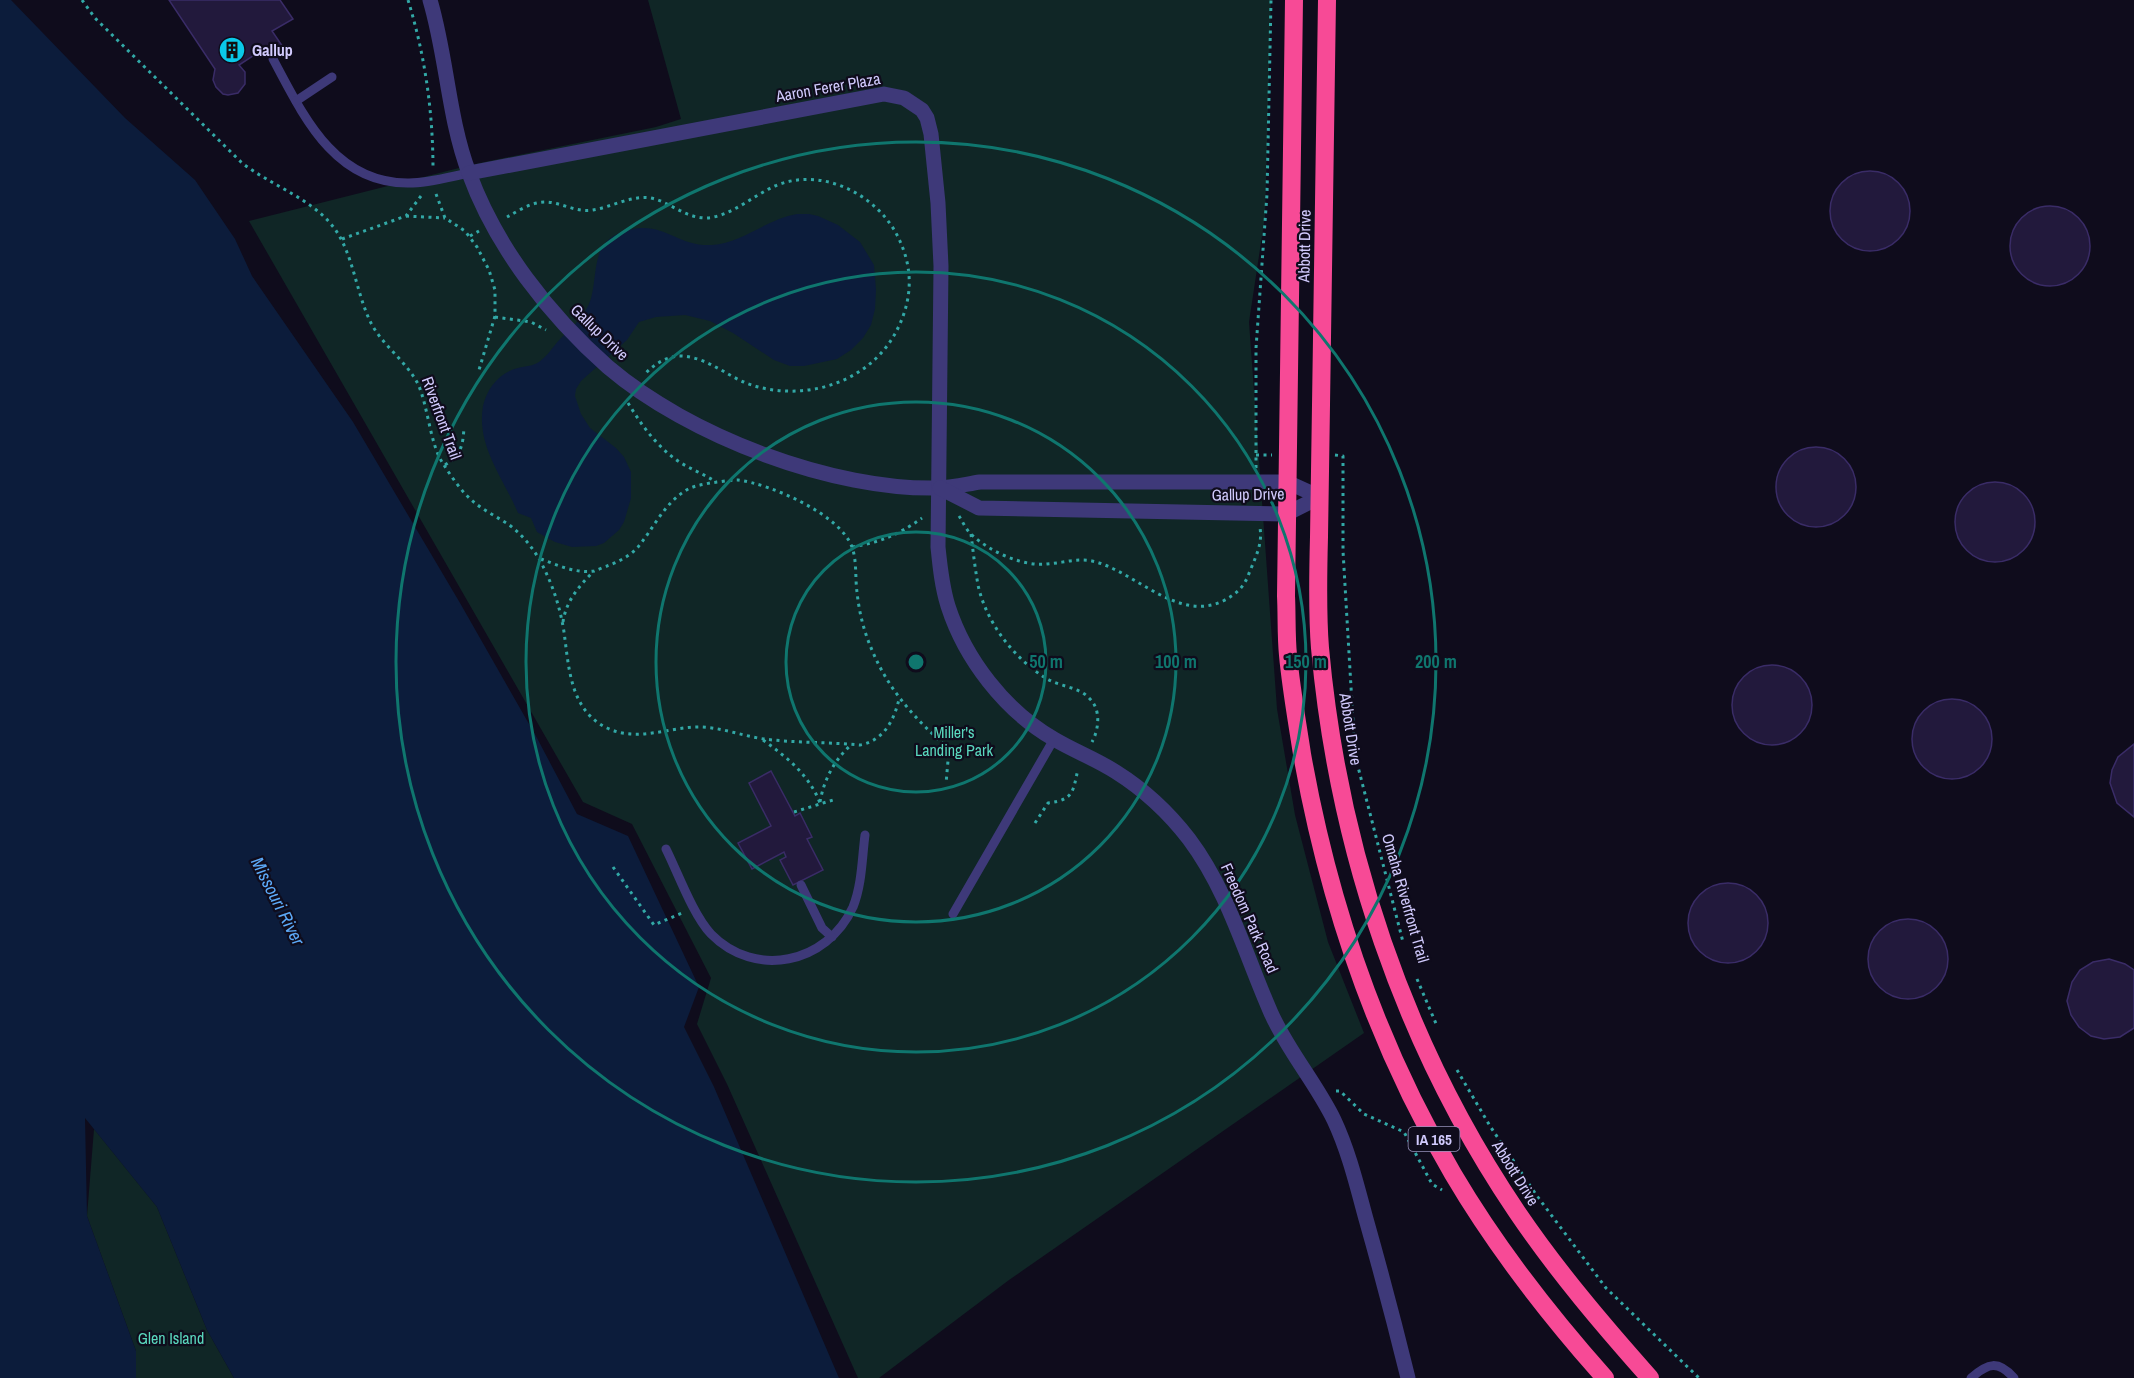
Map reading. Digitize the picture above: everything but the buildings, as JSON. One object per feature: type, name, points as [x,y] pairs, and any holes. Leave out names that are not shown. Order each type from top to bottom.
[{"type":"highway","name":"Abbott Drive","points":[[1294,0],[1287,455],[1288,655],[1311,802],[1348,942],[1374,1014],[1422,1117],[1462,1188],[1538,1299],[1605,1378]]},
{"type":"highway","name":"Abbott Drive","points":[[1327,0],[1320,455],[1320,645],[1329,725],[1358,865],[1401,994],[1428,1056],[1480,1153],[1517,1212],[1565,1278],[1650,1378]]},
{"type":"street","name":"Gallup Drive","points":[[430,0],[437,25],[457,133],[469,173],[493,224],[557,329],[609,368],[680,415],[767,456],[812,470],[855,480],[891,485],[940,488],[980,482],[1287,482],[1320,497]]},
{"type":"street","name":"Aaron Ferer Plaza","points":[[469,173],[884,94],[894,94],[914,103],[922,110],[929,125],[938,203],[941,266],[940,488]]},
{"type":"street","name":"Gallup Drive","points":[[940,488],[979,508],[1287,514],[1320,497]]},
{"type":"street","name":"Freedom Park Road","points":[[940,488],[938,548],[941,574],[948,606],[961,638],[977,665],[995,688],[1035,726],[1054,739],[1116,772],[1143,792],[1170,817],[1189,839],[1213,874],[1272,1016],[1334,1119],[1351,1166],[1408,1378]]},
{"type":"lane","points":[[273,59],[320,139],[346,164],[372,176],[408,183],[469,173]]},
{"type":"lane","points":[[296,101],[332,77]]},
{"type":"lane","points":[[954,914],[1054,739]]},
{"type":"lane","points":[[666,849],[694,907],[709,932],[723,944],[751,957],[786,961],[819,947],[832,937],[845,921],[859,887],[864,835]]},
{"type":"lane","points":[[801,885],[822,928],[832,937]]},
{"type":"lane","points":[[1971,1378],[1983,1367],[1993,1365],[2006,1369],[2014,1378]]},
{"type":"path","name":"Riverfront Trail","points":[[82,0],[95,18],[241,162],[256,174],[315,209],[342,239],[372,325],[409,368],[419,386],[441,460],[459,486],[474,502],[509,525],[525,539],[540,558],[558,602],[569,676],[583,710],[607,728],[623,734],[640,735],[699,727],[724,729],[762,739]]},
{"type":"path","points":[[1254,422],[1257,311],[1267,194],[1270,0]]},
{"type":"path","points":[[406,216],[432,180]]},
{"type":"path","points":[[470,236],[534,203],[553,203],[581,211],[592,211],[635,198],[656,199],[686,214],[707,218],[728,211],[778,184],[796,180],[835,183],[866,199],[883,214],[904,249],[909,268],[910,289],[897,329],[884,350],[869,364],[849,378],[809,391],[785,392],[745,382],[705,362],[678,356],[654,365],[626,400],[640,423],[662,448],[716,482]]},
{"type":"path","points":[[342,239],[406,216],[445,218]]},
{"type":"path","points":[[495,316],[557,329]]},
{"type":"path","points":[[445,465],[455,459],[460,452],[464,442],[464,427]]},
{"type":"path","points":[[1256,454],[1287,455]]},
{"type":"path","name":"Omaha Riverfront Trail","points":[[1320,455],[1343,456],[1342,551],[1355,755],[1403,942]]},
{"type":"path","points":[[562,625],[564,614],[580,585],[594,571],[613,564],[637,548],[663,512],[683,492],[693,487],[736,480],[784,494],[800,501],[828,519],[845,534],[852,547],[856,592],[871,649],[898,699],[915,718],[950,749],[946,784]]},
{"type":"path","points":[[852,547],[889,538],[921,519],[940,488]]},
{"type":"path","points":[[958,516],[971,534],[997,551],[1027,563],[1044,565],[1091,560],[1106,565],[1175,602],[1192,605],[1216,604],[1233,596],[1245,584],[1262,540]]},
{"type":"path","points":[[971,534],[979,587],[986,609],[1000,633],[1018,656],[1034,670],[1047,679],[1083,693],[1096,707],[1098,717],[1096,732],[1077,771],[1075,787],[1070,796],[1060,802],[1048,803],[1035,823]]},
{"type":"path","points":[[540,558],[564,567],[594,571]]},
{"type":"path","points":[[762,739],[871,743],[888,728],[895,714],[898,699]]},
{"type":"path","points":[[762,739],[786,756],[804,775],[814,788],[820,804]]},
{"type":"path","points":[[820,804],[823,785],[844,751],[852,744]]},
{"type":"path","points":[[794,812],[833,800]]},
{"type":"path","points":[[613,867],[654,925],[694,907]]},
{"type":"path","name":"Omaha Riverfront Trail","points":[[1416,975],[1438,1030]]},
{"type":"path","points":[[1452,1061],[1502,1144],[1606,1288],[1699,1378]]},
{"type":"path","points":[[1321,1097],[1340,1091],[1364,1114],[1404,1132],[1432,1184],[1441,1190],[1462,1188]]},
{"type":"green space","name":"Miller's Landing Park","points":[[648,0],[1271,0],[1265,216],[1249,322],[1277,709],[1295,815],[1328,942],[1364,1033],[1009,1280],[879,1378],[858,1378],[727,1084],[697,1024],[711,978],[632,824],[583,802],[249,221],[475,164],[656,127],[681,119]]},
{"type":"green space","name":"Glen Island","points":[[94,1129],[157,1207],[207,1330],[234,1378],[136,1378],[136,1351],[87,1216]]},
{"type":"water","name":"Missouri River","points":[[0,0],[11,0],[125,118],[195,180],[235,239],[252,276],[353,422],[460,603],[537,738],[577,814],[628,836],[699,987],[684,1027],[714,1087],[839,1378],[234,1378],[207,1330],[157,1207],[85,1118],[87,1216],[136,1351],[136,1378],[0,1378]]},
{"type":"water","points":[[797,214],[818,216],[838,225],[860,242],[874,265],[875,309],[871,325],[863,338],[837,359],[804,366],[790,366],[774,360],[710,321],[685,315],[656,317],[639,322],[627,340],[581,381],[575,396],[581,414],[590,428],[616,448],[624,457],[631,472],[631,498],[624,522],[619,530],[604,543],[596,546],[572,547],[555,542],[537,532],[531,518],[518,513],[487,448],[482,421],[483,406],[491,387],[500,377],[511,370],[539,362],[582,316],[591,298],[597,260],[604,245],[617,234],[645,228],[687,241],[712,245],[734,240],[775,221]]},
{"type":"place","name":"Gallup","points":[[232,50]]}]
